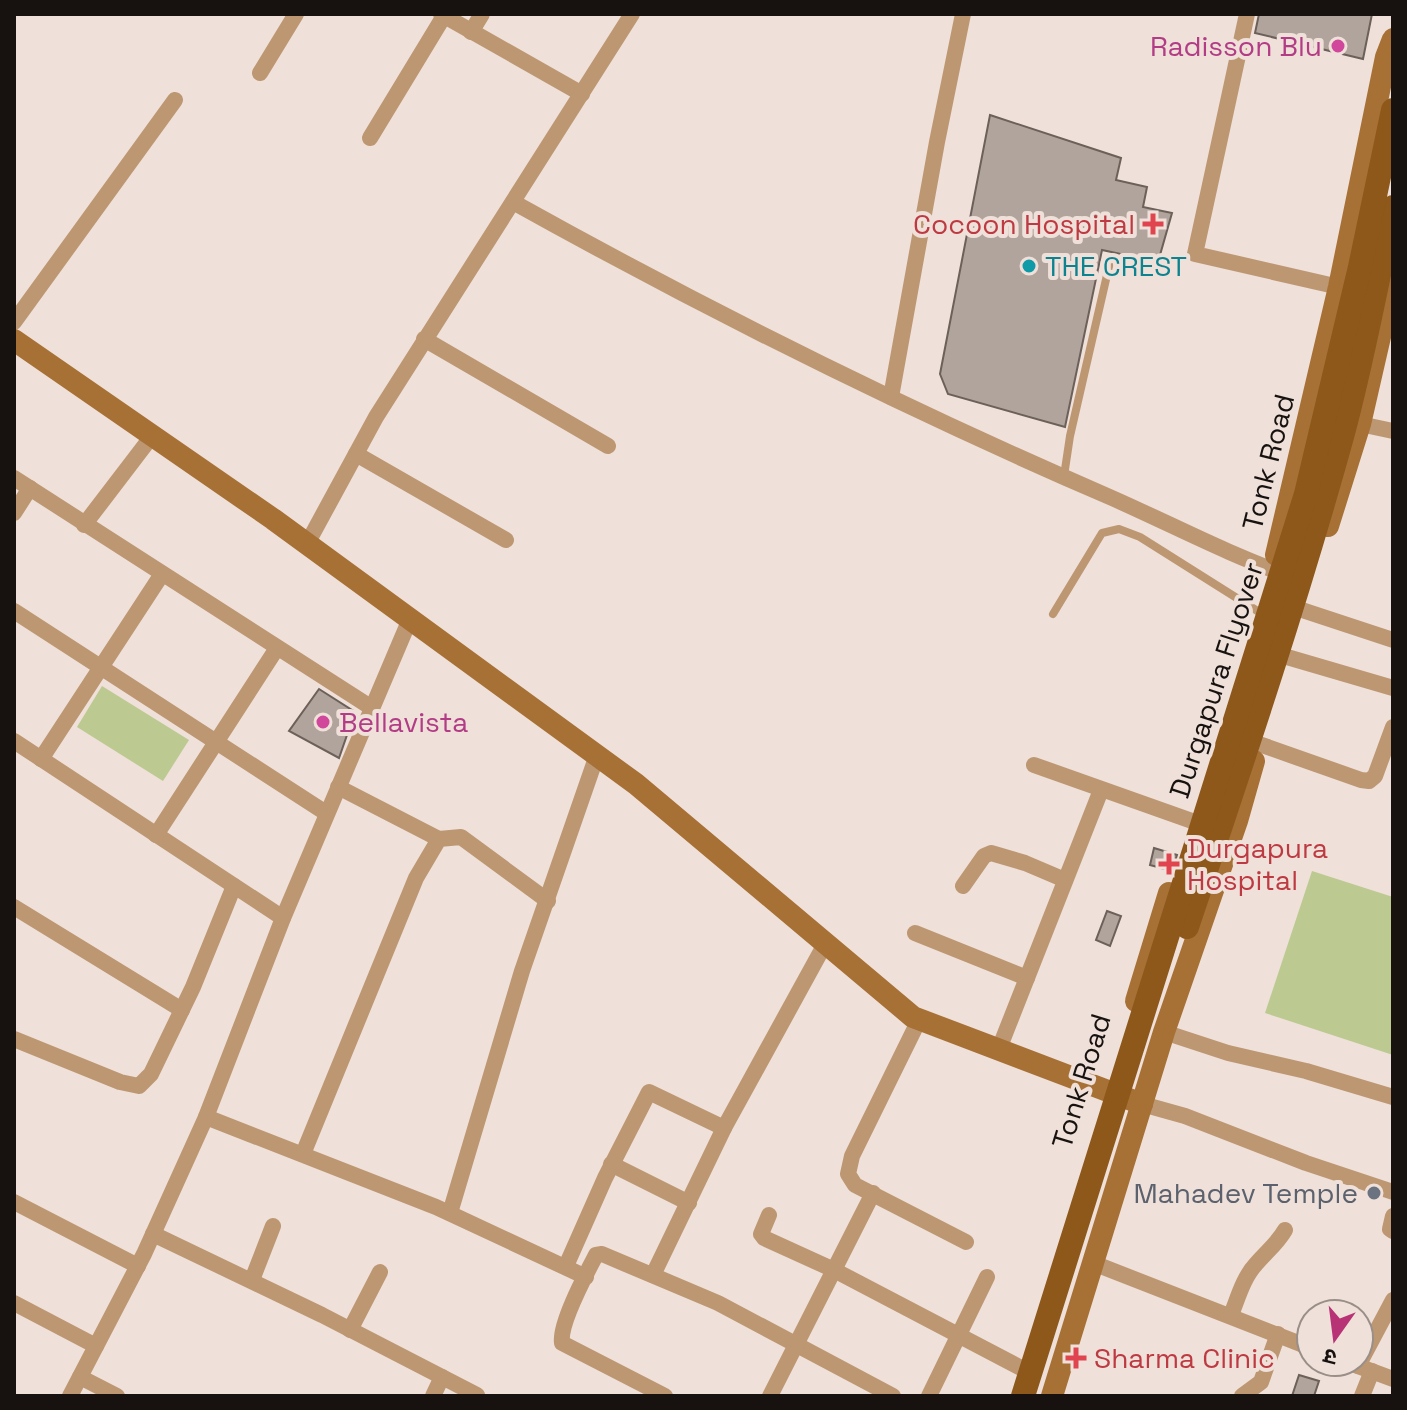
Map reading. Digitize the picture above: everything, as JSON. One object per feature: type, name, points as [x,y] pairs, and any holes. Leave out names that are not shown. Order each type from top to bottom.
[{"type":"main road","name":"Durgapura Flyover","points":[[1023,1396],[1306,494],[1357,282],[1393,110]]},
{"type":"main road","name":"Durgapura Flyover","points":[[1040,1396],[1320,513],[1358,368],[1393,207]]},
{"type":"street","points":[[260,73],[296,14]]},
{"type":"street","points":[[471,32],[482,14]]},
{"type":"street","points":[[307,544],[424,339],[632,14]]},
{"type":"street","points":[[891,397],[963,14]]},
{"type":"street","points":[[1247,14],[1195,254],[1339,287]]},
{"type":"street","points":[[370,138],[442,15],[582,94]]},
{"type":"street","name":"Tonk Road","points":[[1014,1396],[1110,1091],[1145,968],[1272,570],[1339,287],[1386,57],[1393,39]]},
{"type":"street","points":[[14,322],[175,100]]},
{"type":"street","points":[[513,202],[641,273],[891,397],[1272,570],[1310,583]]},
{"type":"street","points":[[1052,1396],[1164,1032],[1237,821],[1360,424],[1393,280]]},
{"type":"street","points":[[424,339],[608,446]]},
{"type":"street","points":[[14,340],[307,544],[636,784],[913,1017],[1142,1104],[1185,1116],[1306,1163],[1393,1192]]},
{"type":"street","points":[[1360,424],[1393,431]]},
{"type":"street","points":[[84,525],[152,436]]},
{"type":"street","points":[[356,454],[506,540]]},
{"type":"street","points":[[14,478],[372,708]]},
{"type":"street","points":[[14,513],[30,488]]},
{"type":"street","points":[[41,759],[162,574]]},
{"type":"street","points":[[1302,610],[1393,640]]},
{"type":"street","points":[[14,611],[326,813]]},
{"type":"street","points":[[70,1396],[138,1266],[206,1117],[326,813],[410,619]]},
{"type":"street","points":[[156,835],[277,648]]},
{"type":"street","points":[[1287,657],[1393,688]]},
{"type":"street","points":[[1259,744],[1369,781],[1375,776],[1393,727]]},
{"type":"street","points":[[14,741],[283,918]]},
{"type":"street","points":[[450,1213],[522,971],[597,755]]},
{"type":"street","points":[[1034,765],[1192,821]]},
{"type":"street","points":[[338,787],[439,839],[461,837],[548,901]]},
{"type":"street","points":[[999,1049],[1101,790]]},
{"type":"street","points":[[303,1154],[416,878],[439,839]]},
{"type":"street","points":[[963,886],[984,856],[991,853],[1065,880]]},
{"type":"street","points":[[14,1039],[120,1082],[139,1086],[151,1074],[182,1010],[234,886]]},
{"type":"street","points":[[16,912],[182,1010]]},
{"type":"street","points":[[915,933],[1027,978]]},
{"type":"street","points":[[653,1275],[724,1128],[825,944]]},
{"type":"street","points":[[919,1020],[852,1156],[848,1174],[855,1185],[966,1242]]},
{"type":"street","points":[[1164,1032],[1228,1053],[1306,1071],[1393,1097]]},
{"type":"street","points":[[566,1266],[611,1164],[649,1092],[724,1128]]},
{"type":"street","points":[[206,1117],[450,1213],[586,1277]]},
{"type":"street","points":[[611,1164],[689,1203]]},
{"type":"street","points":[[770,1396],[873,1193]]},
{"type":"street","points":[[14,1202],[138,1266]]},
{"type":"street","points":[[769,1215],[761,1232],[762,1237],[832,1269],[1023,1369]]},
{"type":"street","points":[[1393,1216],[1390,1229],[1393,1231]]},
{"type":"street","points":[[252,1280],[273,1226]]},
{"type":"street","points":[[1231,1315],[1246,1278],[1273,1249],[1285,1230]]},
{"type":"street","points":[[153,1234],[252,1280],[477,1395]]},
{"type":"street","points":[[665,1396],[562,1343],[568,1316],[596,1255],[602,1254],[718,1303],[893,1396]]},
{"type":"street","points":[[1093,1263],[1295,1341]]},
{"type":"street","points":[[350,1330],[380,1272]]},
{"type":"street","points":[[929,1396],[987,1277]]},
{"type":"street","points":[[1375,1335],[1393,1300]]},
{"type":"street","points":[[14,1303],[96,1346]]},
{"type":"street","points":[[1242,1396],[1261,1382],[1278,1334]]},
{"type":"street","points":[[80,1377],[117,1396]]},
{"type":"street","points":[[433,1396],[442,1377]]},
{"type":"lane","points":[[1064,477],[1070,436],[1110,262]]},
{"type":"lane","points":[[1053,614],[1102,533],[1119,529],[1140,537],[1259,612]]},
{"type":"green space","points":[[102,686],[189,740],[163,781],[77,727]]},
{"type":"green space","points":[[1312,871],[1393,897],[1393,1055],[1265,1013]]},
{"type":"building","name":"Radisson Blu","points":[[1259,14],[1372,14],[1363,59],[1255,33]]},
{"type":"building","name":"THE CREST","points":[[990,115],[1121,158],[1116,180],[1147,187],[1143,207],[1172,213],[1158,262],[1102,250],[1065,427],[948,394],[940,374]]},
{"type":"building","name":"Bellavista","points":[[319,689],[355,712],[339,758],[289,731]]},
{"type":"building","points":[[1154,848],[1177,855],[1172,871],[1150,865]]},
{"type":"building","points":[[1107,911],[1121,916],[1110,946],[1096,940]]},
{"type":"building","points":[[1298,1378],[1319,1381],[1314,1396],[1292,1396]]},
{"type":"place","name":"Radisson Blu","points":[[1338,46]]},
{"type":"place","name":"Cocoon Hospital","points":[[1153,224]]},
{"type":"place","name":"THE CREST","points":[[1029,266]]},
{"type":"place","name":"Bellavista","points":[[323,722]]},
{"type":"place","name":"Durgapura Hospital","points":[[1169,864]]},
{"type":"place","name":"Mahadev Temple","points":[[1374,1193]]},
{"type":"place","name":"Sharma Clinic","points":[[1076,1358]]}]
